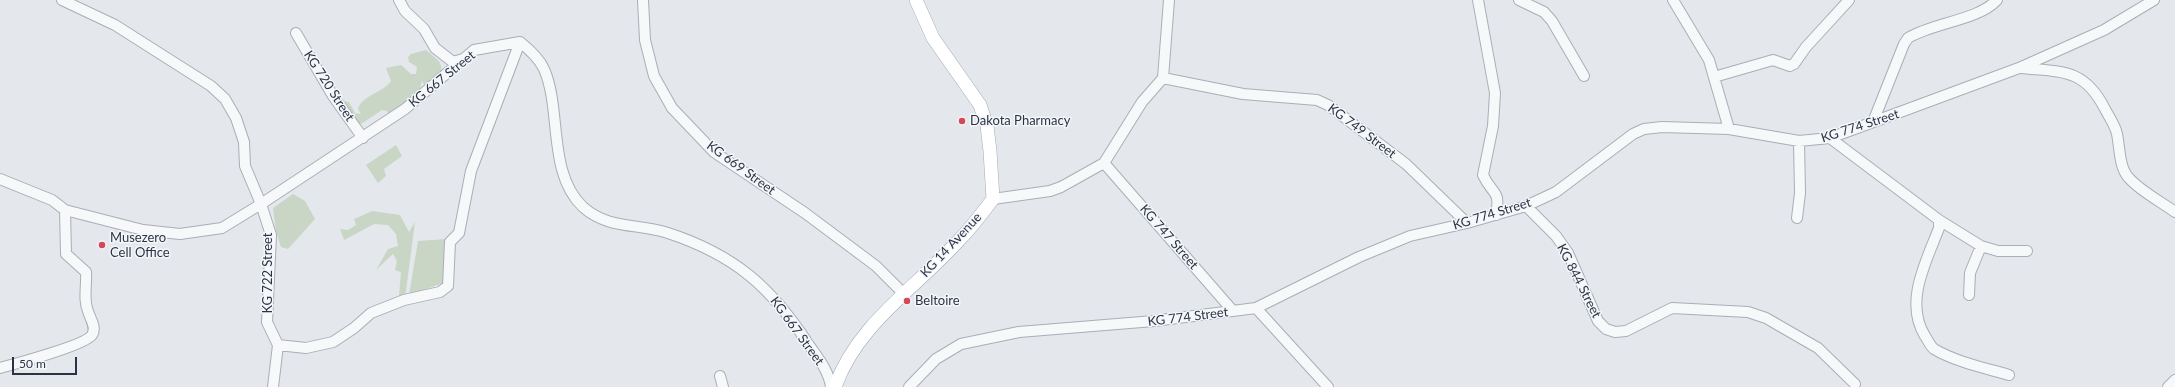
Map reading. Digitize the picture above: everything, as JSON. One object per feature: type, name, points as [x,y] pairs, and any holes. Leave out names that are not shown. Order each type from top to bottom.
[{"type":"main road","points":[[916,0],[933,38],[980,105],[986,126],[990,151],[993,199]]},
{"type":"main road","name":"KG 14 Avenue","points":[[835,387],[843,366],[858,341],[960,240],[993,199]]},
{"type":"street","name":"KG 722 Street","points":[[62,0],[115,25],[211,86],[225,99],[236,118],[244,142],[245,166],[261,204],[271,235],[267,322],[278,345]]},
{"type":"street","points":[[399,0],[405,11],[424,29],[435,48],[453,62],[464,58],[474,50]]},
{"type":"street","name":"KG 669 Street","points":[[643,0],[645,40],[654,76],[672,108],[714,152],[805,213],[876,266],[904,294]]},
{"type":"street","points":[[993,199],[1050,191],[1061,187],[1104,163],[1142,102],[1163,78],[1169,0]]},
{"type":"street","points":[[1478,0],[1495,93],[1493,126],[1483,175],[1498,195],[1499,204],[1496,216]]},
{"type":"street","points":[[1519,0],[1544,12],[1552,21],[1584,76]]},
{"type":"street","points":[[1673,0],[1702,46],[1714,77],[1728,129]]},
{"type":"street","points":[[1714,77],[1773,60],[1790,66],[1794,64],[1806,47],[1849,0]]},
{"type":"street","points":[[1873,122],[1904,44],[1908,38],[1983,11],[1997,0]]},
{"type":"street","name":"KG 774 Street","points":[[909,387],[936,359],[961,344],[1018,332],[1154,321],[1256,308],[1359,257],[1410,236],[1496,216],[1526,206],[1556,192],[1633,134],[1644,129],[1662,127],[1728,129],[1800,141],[1830,138],[2019,68],[2104,30],[2154,0]]},
{"type":"street","name":"KG 720 Street","points":[[296,33],[333,96],[363,138]]},
{"type":"street","name":"KG 667 Street","points":[[0,179],[52,200],[65,210],[143,230],[180,234],[222,228],[363,138],[405,108],[474,50],[520,42],[531,50],[544,70],[548,84],[561,166],[568,184],[583,207],[603,221],[668,233],[713,251],[745,271],[775,297],[798,327],[826,371],[831,387]]},
{"type":"street","points":[[273,387],[278,345],[306,348],[333,342],[354,328],[371,313],[404,300],[440,292],[448,286],[450,242],[459,233],[471,171],[520,42]]},
{"type":"street","points":[[2019,68],[2066,72],[2079,77],[2090,87],[2104,106],[2117,132],[2123,168],[2128,177],[2175,212]]},
{"type":"street","name":"KG 749 Street","points":[[1163,78],[1243,94],[1316,100],[1328,105],[1406,164],[1467,223]]},
{"type":"street","points":[[1830,138],[1939,220],[1981,246],[1998,251],[2027,251]]},
{"type":"street","points":[[1797,218],[1800,193],[1800,141]]},
{"type":"street","name":"KG 747 Street","points":[[1104,163],[1233,311]]},
{"type":"street","name":"KG 844 Street","points":[[1526,206],[1556,236],[1568,253],[1598,321],[1606,329],[1615,332],[1626,331],[1672,308],[1748,312],[1766,318],[1818,348],[1856,384]]},
{"type":"street","points":[[0,368],[86,340],[92,335],[94,327],[86,304],[86,272],[66,254],[65,210]]},
{"type":"street","points":[[1939,220],[1939,228],[1916,296],[1917,312],[1921,330],[1933,348],[1963,361],[2009,375]]},
{"type":"street","points":[[1969,295],[1970,272],[1981,246]]},
{"type":"street","points":[[1256,308],[1328,387]]},
{"type":"street","points":[[720,376],[723,387]]},
{"type":"street","points":[[2168,387],[2175,380]]},
{"type":"green space","points":[[426,50],[440,63],[441,70],[438,81],[431,78],[426,88],[422,81],[420,88],[421,95],[406,99],[405,108],[396,108],[395,113],[390,116],[387,111],[382,110],[361,124],[356,122],[342,104],[343,101],[349,102],[355,113],[361,114],[358,109],[360,104],[391,81],[386,68],[401,65],[411,74],[416,74],[417,67],[409,62],[408,57],[411,54]]},
{"type":"green space","points":[[396,145],[402,156],[384,169],[386,176],[378,183],[366,165]]},
{"type":"green space","points":[[293,194],[305,201],[315,219],[288,249],[281,247],[276,232],[273,208]]},
{"type":"green space","points":[[372,211],[400,215],[409,232],[415,222],[405,298],[399,296],[401,272],[395,270],[397,261],[393,254],[376,270],[388,249],[398,246],[396,234],[388,225],[374,224],[344,240],[340,229],[348,230],[356,225],[354,219]]},
{"type":"green space","points":[[446,239],[443,283],[409,295],[418,241]]},
{"type":"place","name":"Dakota Pharmacy","points":[[962,121]]},
{"type":"place","name":"Musezero Cell Office","points":[[102,245]]},
{"type":"place","name":"Beltoire","points":[[907,301]]}]
